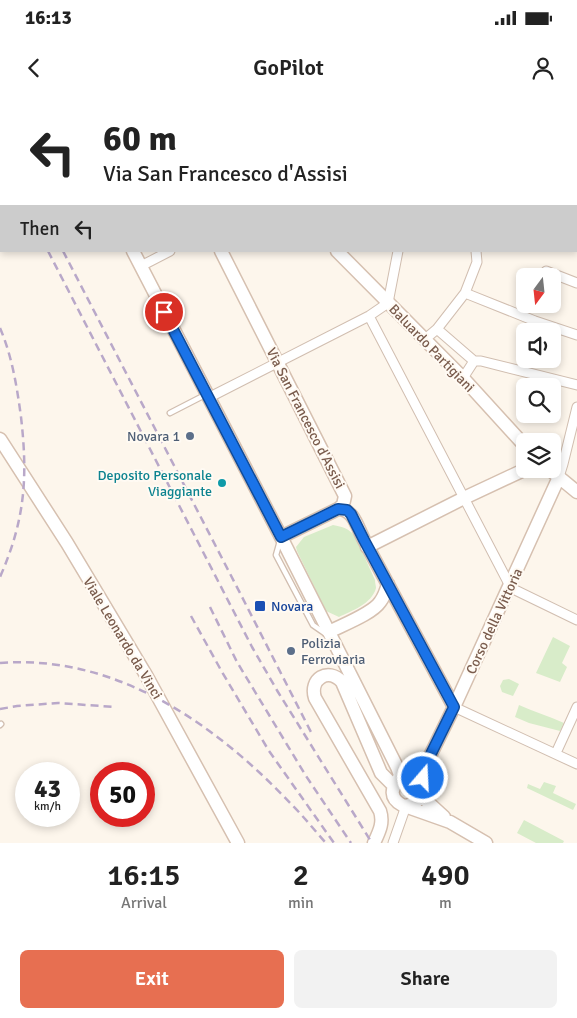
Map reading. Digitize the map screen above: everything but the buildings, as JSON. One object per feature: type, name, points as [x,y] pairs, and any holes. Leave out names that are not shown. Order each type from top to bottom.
[{"type":"street","points":[[134,252],[397,767],[400,775],[393,795],[394,800],[397,803],[450,822],[486,843]]},
{"type":"street","points":[[141,266],[168,252]]},
{"type":"street","name":"Via San Francesco d'Assisi","points":[[222,252],[345,496],[343,505],[338,509]]},
{"type":"street","name":"Baluardo Partigiani","points":[[338,252],[463,378],[516,436]]},
{"type":"street","points":[[207,396],[278,363],[369,316],[388,303],[398,252]]},
{"type":"street","points":[[424,340],[437,329],[465,293],[476,262],[476,252]]},
{"type":"street","points":[[561,277],[577,283]]},
{"type":"street","points":[[465,293],[535,321],[577,334]]},
{"type":"street","points":[[369,316],[510,586],[577,620]]},
{"type":"street","points":[[437,329],[474,361],[481,361],[577,385]]},
{"type":"street","points":[[463,378],[474,361]]},
{"type":"street","points":[[561,467],[577,407]]},
{"type":"street","name":"Viale Leonardo da Vinci","points":[[0,439],[4,454],[67,543],[146,675],[238,843]]},
{"type":"street","points":[[368,549],[516,474]]},
{"type":"street","name":"Corso della Vittoria","points":[[420,793],[426,764],[510,586],[552,478]]},
{"type":"street","points":[[560,478],[577,492]]},
{"type":"street","points":[[281,537],[338,509]]},
{"type":"street","name":"Via San Francesco d'Assisi","points":[[338,509],[347,510],[351,514],[454,707]]},
{"type":"street","points":[[331,636],[373,610],[382,599],[388,584]]},
{"type":"street","points":[[374,843],[381,827],[382,816],[315,698],[314,688],[319,679],[328,675],[338,678],[342,682],[381,773],[396,784]]},
{"type":"street","points":[[454,707],[577,764]]},
{"type":"street","points":[[556,753],[577,707]]},
{"type":"street","points":[[397,767],[411,772],[426,764]]},
{"type":"street","points":[[396,784],[405,779],[417,783],[420,793],[450,822]]},
{"type":"street","points":[[406,806],[415,803],[420,793]]},
{"type":"street","points":[[393,843],[406,806]]},
{"type":"lane","points":[[170,413],[207,396]]},
{"type":"lane","points":[[465,500],[516,478]]},
{"type":"green space","points":[[333,525],[345,528],[355,536],[375,580],[376,587],[374,594],[366,603],[339,617],[326,611],[296,547],[304,537]]},
{"type":"green space","points":[[553,637],[570,646],[562,663],[567,667],[560,682],[536,673]]},
{"type":"green space","points":[[509,679],[519,684],[513,696],[502,692],[500,686],[503,680]]},
{"type":"green space","points":[[519,705],[564,723],[560,731],[529,723],[515,717]]},
{"type":"green space","points":[[544,782],[556,786],[553,793],[576,804],[573,810],[527,788],[528,784],[540,789]]},
{"type":"green space","points":[[524,820],[564,841],[563,843],[536,843],[517,833]]},
{"type":"railway","points":[[49,252],[252,647],[372,843]]},
{"type":"railway","points":[[64,252],[313,736]]},
{"type":"railway","points":[[0,328],[8,350],[16,383],[24,460],[22,498],[15,537],[0,577]]},
{"type":"railway","points":[[210,607],[237,662],[306,776],[351,843]]},
{"type":"railway","points":[[191,616],[269,751],[334,843]]},
{"type":"railway","points":[[0,663],[43,663],[84,670],[124,683],[162,701],[198,723],[232,748],[263,776],[326,843]]},
{"type":"railway","points":[[0,709],[58,703],[116,707]]},
{"type":"place","name":"Novara 1","points":[[190,436]]},
{"type":"place","name":"Deposito Personale Viaggiante","points":[[222,483]]},
{"type":"place","name":"Novara","points":[[260,606]]},
{"type":"place","name":"Polizia Ferroviaria","points":[[291,651]]},
{"type":"route","points":[[164,312],[281,537],[338,509],[347,510],[351,514],[454,707],[426,764],[423,778]]}]
